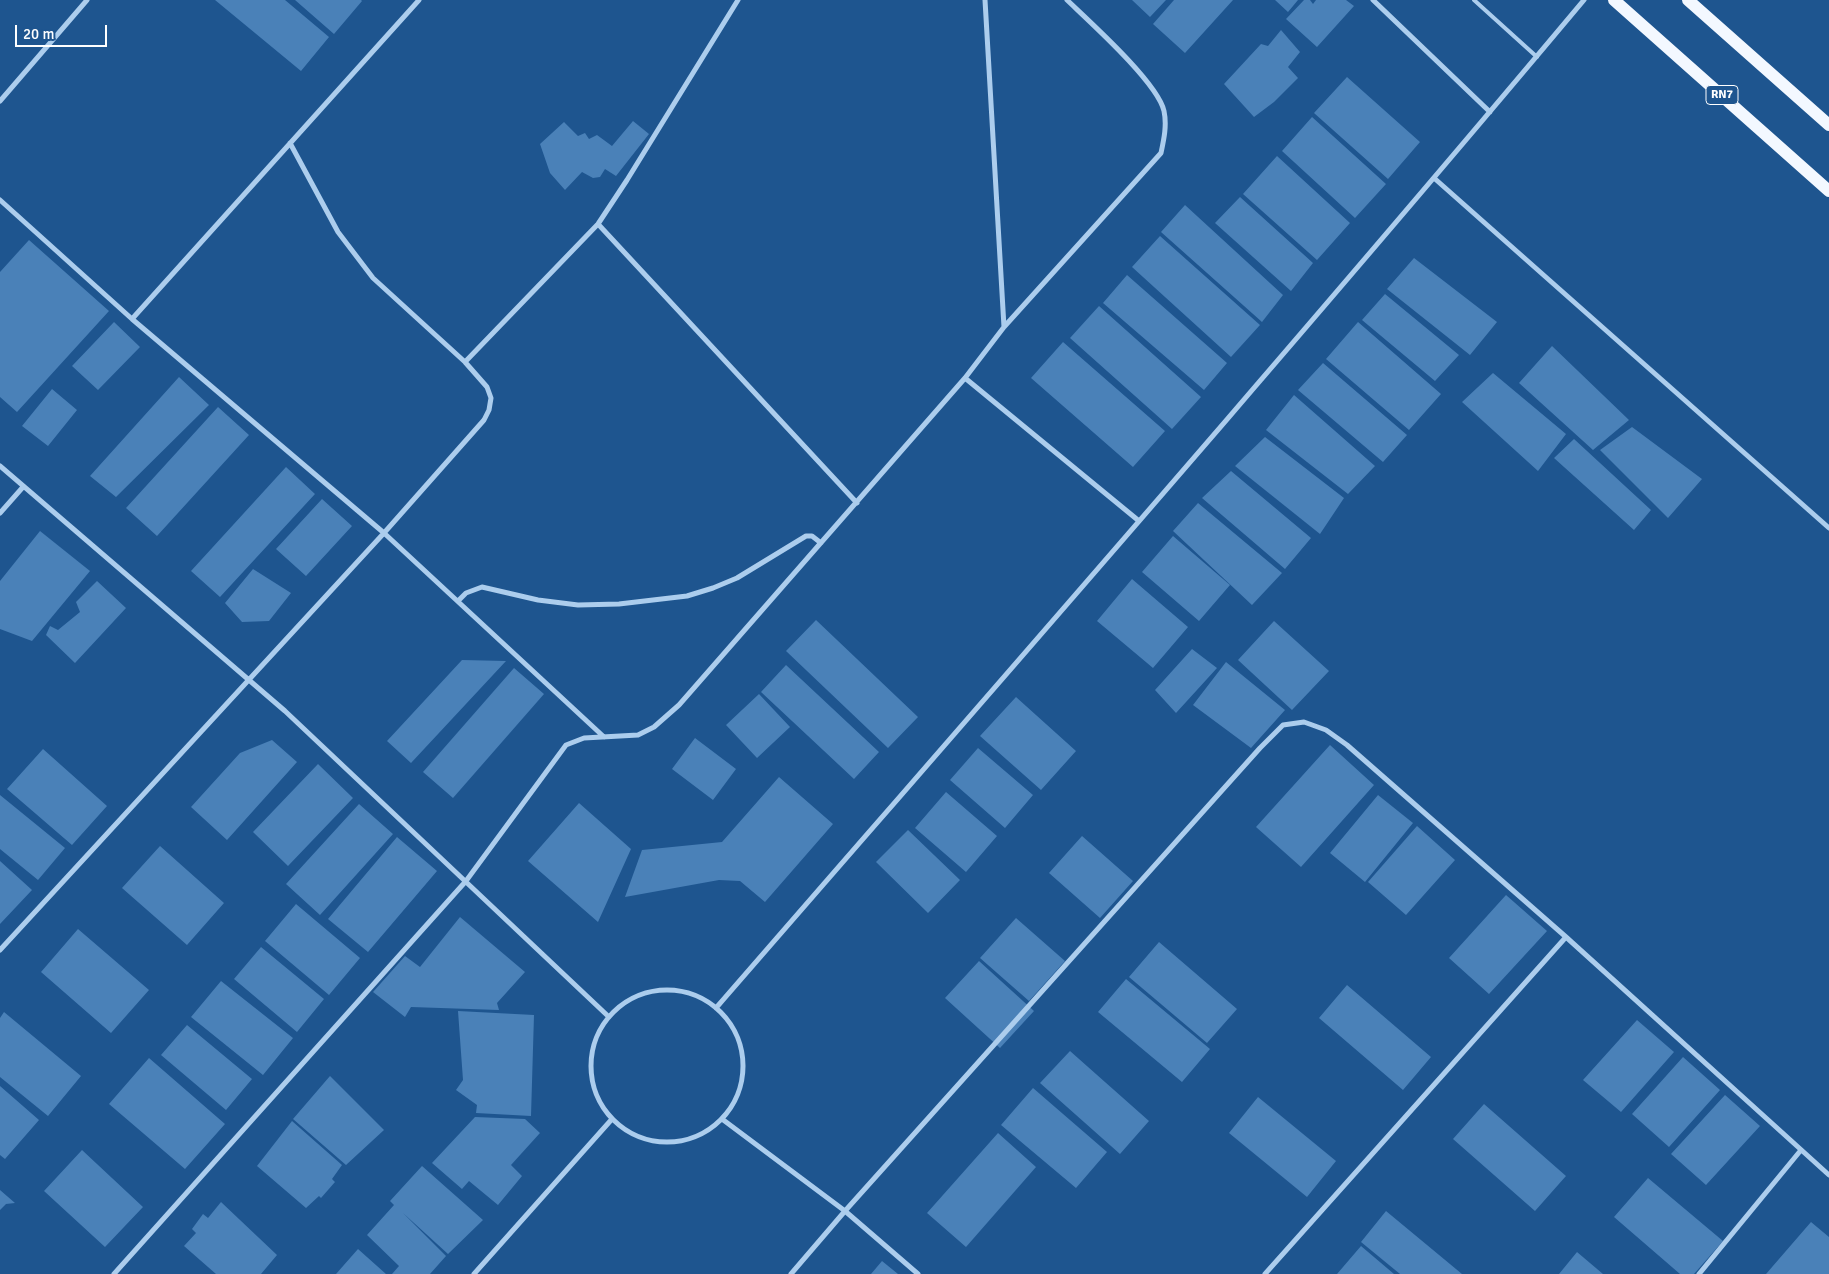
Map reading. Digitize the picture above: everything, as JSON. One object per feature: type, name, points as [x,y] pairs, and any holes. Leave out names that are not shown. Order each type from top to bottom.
[{"type":"main road","name":"RN7","points":[[1614,0],[1829,191]]},
{"type":"main road","points":[[1688,0],[1829,126]]},
{"type":"street","points":[[0,101],[87,0]]},
{"type":"street","points":[[132,319],[418,0]]},
{"type":"street","points":[[466,362],[598,224],[738,0]]},
{"type":"street","points":[[985,0],[1004,327]]},
{"type":"street","points":[[114,1274],[466,881],[566,745],[584,738],[638,736],[654,727],[679,705],[965,378],[1004,327],[1161,153],[1166,129],[1164,109],[1152,89],[1133,65],[1067,0]]},
{"type":"street","points":[[1372,0],[1490,112]]},
{"type":"street","points":[[716,1008],[1140,522],[1584,0]]},
{"type":"street","points":[[0,950],[384,533],[477,429],[490,410],[491,398],[487,388],[466,362],[373,278],[338,232],[290,143]]},
{"type":"street","points":[[1434,178],[1829,528]]},
{"type":"street","points":[[0,200],[132,319],[384,533],[604,737]]},
{"type":"street","points":[[598,224],[857,503]]},
{"type":"street","points":[[965,378],[1140,522]]},
{"type":"street","points":[[0,466],[286,711],[609,1017]]},
{"type":"street","points":[[0,513],[23,487]]},
{"type":"street","points":[[458,602],[466,593],[482,587],[538,600],[578,605],[619,604],[686,596],[713,588],[736,578],[806,536],[812,536],[821,543]]},
{"type":"street","points":[[791,1274],[1254,755],[1283,725],[1304,722],[1326,730],[1348,745],[1829,1175]]},
{"type":"street","points":[[1265,1274],[1566,938]]},
{"type":"street","points":[[661,990],[680,991],[699,997],[716,1008],[732,1026],[741,1049],[743,1074],[736,1098],[722,1119],[702,1133],[679,1141],[655,1141],[632,1134],[612,1119],[599,1101],[592,1079],[591,1058],[597,1036],[609,1017],[624,1004],[641,994],[661,990]]},
{"type":"street","points":[[474,1274],[612,1119]]},
{"type":"street","points":[[722,1119],[846,1211],[918,1274]]},
{"type":"street","points":[[1699,1274],[1801,1150]]},
{"type":"lane","points":[[1474,0],[1537,56]]},
{"type":"building","points":[[215,0],[285,0],[329,37],[301,71]]},
{"type":"building","points":[[295,0],[361,0],[362,1],[334,34]]},
{"type":"building","points":[[1132,0],[1166,0],[1150,17]]},
{"type":"building","points":[[1174,0],[1233,0],[1185,53],[1153,24]]},
{"type":"building","points":[[1275,0],[1298,0],[1288,12]]},
{"type":"building","points":[[1304,0],[1310,0],[1313,4],[1316,0],[1346,0],[1354,6],[1317,47],[1286,19]]},
{"type":"building","points":[[1281,30],[1300,52],[1288,67],[1298,78],[1274,102],[1254,117],[1224,84],[1261,44],[1268,46]]},
{"type":"building","points":[[1347,77],[1420,142],[1388,179],[1314,113]]},
{"type":"building","points":[[1312,117],[1386,184],[1355,218],[1282,151]]},
{"type":"building","points":[[633,121],[649,134],[616,176],[605,169],[600,177],[593,178],[582,172],[565,190],[550,173],[540,144],[564,122],[578,136],[585,133],[589,139],[597,135],[612,146]]},
{"type":"building","points":[[1277,156],[1350,223],[1317,260],[1243,194]]},
{"type":"building","points":[[1240,197],[1313,263],[1291,291],[1215,223]]},
{"type":"building","points":[[1185,205],[1283,295],[1262,322],[1161,232]]},
{"type":"building","points":[[1160,236],[1260,325],[1231,357],[1132,267]]},
{"type":"building","points":[[29,240],[109,311],[17,412],[0,397],[0,272]]},
{"type":"building","points":[[1414,258],[1497,322],[1470,355],[1387,289]]},
{"type":"building","points":[[1127,275],[1227,363],[1204,390],[1103,303]]},
{"type":"building","points":[[1385,294],[1459,355],[1435,381],[1362,320]]},
{"type":"building","points":[[1099,306],[1201,397],[1172,429],[1070,338]]},
{"type":"building","points":[[114,322],[140,347],[98,390],[72,366]]},
{"type":"building","points":[[1358,322],[1441,394],[1409,430],[1326,359]]},
{"type":"building","points":[[1063,342],[1165,431],[1133,467],[1031,378]]},
{"type":"building","points":[[1552,346],[1629,420],[1593,450],[1519,383]]},
{"type":"building","points":[[1323,363],[1407,435],[1383,462],[1298,390]]},
{"type":"building","points":[[1493,373],[1566,434],[1538,471],[1462,402]]},
{"type":"building","points":[[179,377],[209,405],[116,497],[90,476]]},
{"type":"building","points":[[52,389],[77,410],[48,446],[22,426]]},
{"type":"building","points":[[1294,395],[1375,466],[1348,494],[1266,430]]},
{"type":"building","points":[[218,407],[249,435],[157,536],[126,508]]},
{"type":"building","points":[[1632,427],[1702,479],[1668,518],[1600,450]]},
{"type":"building","points":[[1265,437],[1344,498],[1320,534],[1235,466]]},
{"type":"building","points":[[1574,439],[1651,510],[1634,530],[1554,458]]},
{"type":"building","points":[[286,467],[315,494],[220,597],[191,571]]},
{"type":"building","points":[[1231,471],[1311,538],[1285,569],[1202,498]]},
{"type":"building","points":[[322,499],[352,526],[306,576],[276,549]]},
{"type":"building","points":[[1198,503],[1282,573],[1252,605],[1173,531]]},
{"type":"building","points":[[40,531],[90,571],[32,641],[0,629],[0,581]]},
{"type":"building","points":[[1173,536],[1230,585],[1199,621],[1142,572]]},
{"type":"building","points":[[253,569],[291,593],[269,621],[242,622],[225,603]]},
{"type":"building","points":[[1132,579],[1188,627],[1153,668],[1097,621]]},
{"type":"building","points":[[97,581],[126,608],[75,663],[46,635],[50,626],[58,630],[80,612],[76,602]]},
{"type":"building","points":[[816,620],[918,717],[888,748],[786,651]]},
{"type":"building","points":[[1274,621],[1329,671],[1292,710],[1238,660]]},
{"type":"building","points":[[1192,649],[1217,668],[1176,713],[1155,690]]},
{"type":"building","points":[[462,660],[506,661],[411,763],[387,741]]},
{"type":"building","points":[[1226,662],[1285,710],[1251,748],[1193,705]]},
{"type":"building","points":[[786,665],[879,752],[854,779],[761,692]]},
{"type":"building","points":[[514,668],[544,694],[453,798],[423,772]]},
{"type":"building","points":[[759,694],[790,727],[757,758],[726,725]]},
{"type":"building","points":[[1016,697],[1076,751],[1041,790],[980,736]]},
{"type":"building","points":[[695,738],[736,769],[713,800],[672,769]]},
{"type":"building","points":[[272,740],[297,762],[227,840],[191,807],[240,753]]},
{"type":"building","points":[[1330,745],[1374,785],[1301,867],[1256,827]]},
{"type":"building","points":[[978,748],[1033,795],[1005,828],[950,780]]},
{"type":"building","points":[[43,749],[107,806],[72,845],[7,789]]},
{"type":"building","points":[[318,764],[353,798],[288,866],[253,832]]},
{"type":"building","points":[[779,777],[833,824],[765,902],[740,881],[719,880],[625,897],[642,850],[722,842]]},
{"type":"building","points":[[946,792],[997,836],[966,872],[915,828]]},
{"type":"building","points":[[0,795],[65,848],[38,880],[0,849]]},
{"type":"building","points":[[1378,795],[1413,823],[1365,882],[1330,853]]},
{"type":"building","points":[[579,803],[631,849],[598,922],[528,861]]},
{"type":"building","points":[[359,804],[393,834],[320,915],[286,884]]},
{"type":"building","points":[[1417,826],[1455,860],[1406,915],[1368,882]]},
{"type":"building","points":[[908,830],[960,880],[928,913],[876,862]]},
{"type":"building","points":[[1082,836],[1133,881],[1100,918],[1049,873]]},
{"type":"building","points":[[397,837],[437,871],[368,952],[328,919]]},
{"type":"building","points":[[160,846],[224,903],[187,945],[122,888]]},
{"type":"building","points":[[0,861],[32,890],[0,924]]},
{"type":"building","points":[[1506,895],[1547,931],[1489,994],[1449,958]]},
{"type":"building","points":[[296,904],[360,958],[329,995],[265,941]]},
{"type":"building","points":[[460,917],[525,972],[497,1003],[499,1010],[411,1007],[405,1017],[373,992],[405,956],[420,967]]},
{"type":"building","points":[[1016,918],[1065,961],[1029,1001],[980,958]]},
{"type":"building","points":[[78,929],[149,990],[111,1033],[41,972]]},
{"type":"building","points":[[1159,942],[1237,1009],[1207,1043],[1129,977]]},
{"type":"building","points":[[261,947],[324,999],[297,1032],[234,979]]},
{"type":"building","points":[[979,961],[1034,1011],[1000,1048],[945,998]]},
{"type":"building","points":[[1126,979],[1210,1049],[1182,1082],[1098,1012]]},
{"type":"building","points":[[221,981],[293,1038],[263,1075],[191,1017]]},
{"type":"building","points":[[1347,985],[1431,1057],[1403,1090],[1319,1018]]},
{"type":"building","points":[[458,1011],[534,1015],[531,1116],[476,1113],[477,1105],[456,1090],[463,1080]]},
{"type":"building","points":[[4,1012],[81,1076],[48,1116],[0,1077],[0,1018]]},
{"type":"building","points":[[1637,1020],[1674,1052],[1621,1112],[1583,1080]]},
{"type":"building","points":[[187,1025],[252,1079],[226,1110],[161,1055]]},
{"type":"building","points":[[1070,1051],[1149,1121],[1120,1154],[1040,1083]]},
{"type":"building","points":[[1683,1057],[1720,1090],[1669,1147],[1632,1114]]},
{"type":"building","points":[[149,1058],[225,1124],[185,1169],[109,1104]]},
{"type":"building","points":[[330,1076],[384,1130],[346,1165],[293,1119]]},
{"type":"building","points":[[0,1086],[39,1120],[5,1159],[0,1155]]},
{"type":"building","points":[[1033,1088],[1107,1152],[1076,1188],[1001,1125]]},
{"type":"building","points":[[1725,1095],[1760,1126],[1706,1185],[1671,1154]]},
{"type":"building","points":[[1258,1097],[1336,1161],[1307,1197],[1229,1133]]},
{"type":"building","points":[[1484,1104],[1566,1176],[1535,1211],[1453,1139]]},
{"type":"building","points":[[475,1117],[525,1119],[540,1133],[511,1165],[522,1176],[498,1205],[469,1181],[462,1189],[432,1163]]},
{"type":"building","points":[[292,1121],[342,1165],[332,1179],[335,1182],[321,1198],[319,1196],[306,1208],[257,1166]]},
{"type":"building","points":[[998,1133],[1036,1167],[966,1247],[927,1213]]},
{"type":"building","points":[[82,1150],[143,1207],[105,1247],[44,1191]]},
{"type":"building","points":[[422,1166],[483,1220],[448,1254],[403,1213],[446,1256],[430,1274],[392,1274],[399,1266],[367,1235],[394,1205],[390,1201]]},
{"type":"building","points":[[1648,1178],[1723,1241],[1694,1274],[1680,1274],[1614,1217]]},
{"type":"building","points":[[0,1190],[15,1203],[6,1204],[0,1210]]},
{"type":"building","points":[[221,1202],[277,1255],[261,1274],[216,1274],[184,1246],[196,1233],[192,1229],[203,1214],[208,1218]]},
{"type":"building","points":[[1386,1211],[1462,1274],[1400,1274],[1361,1242]]},
{"type":"building","points":[[1811,1222],[1829,1237],[1829,1274],[1766,1274]]},
{"type":"building","points":[[1361,1246],[1394,1274],[1337,1274]]},
{"type":"building","points":[[358,1249],[386,1274],[336,1274]]},
{"type":"building","points":[[1577,1252],[1603,1274],[1559,1274]]},
{"type":"building","points":[[882,1261],[898,1274],[871,1274]]}]
